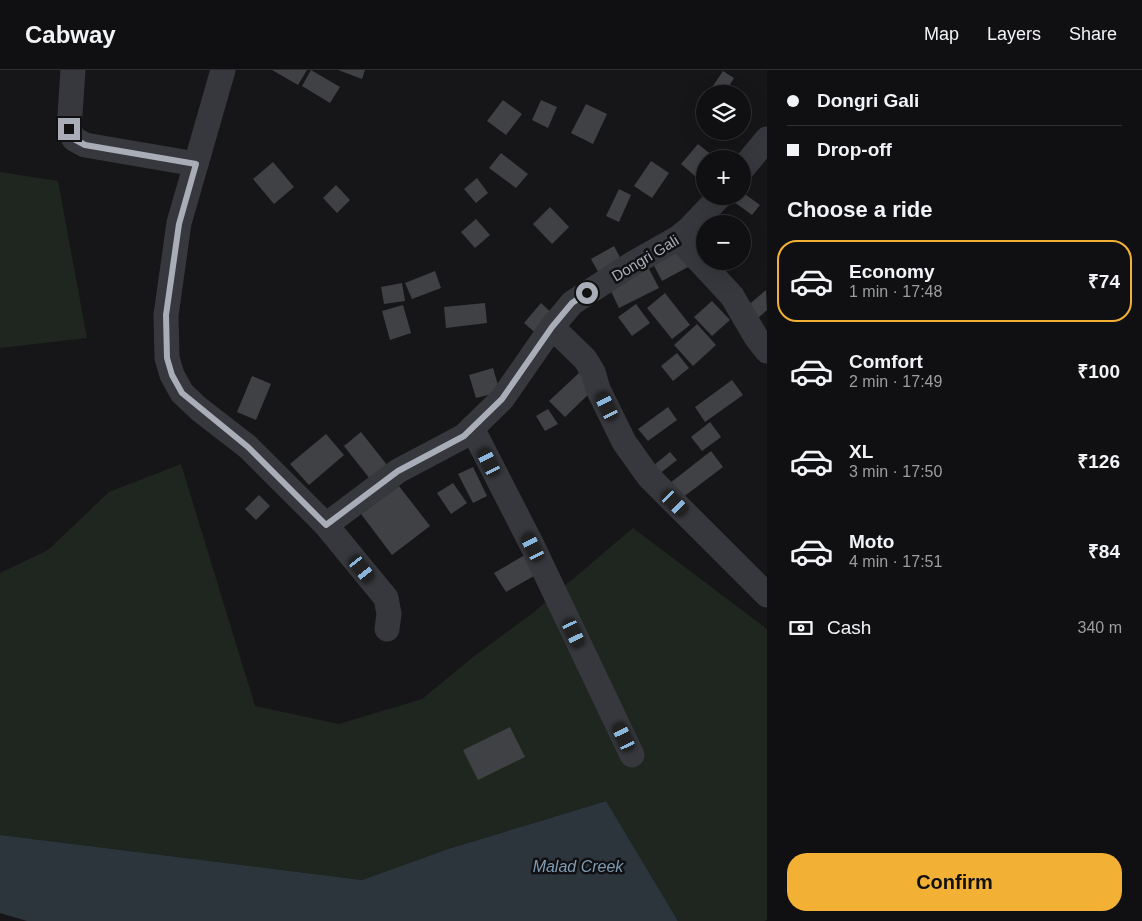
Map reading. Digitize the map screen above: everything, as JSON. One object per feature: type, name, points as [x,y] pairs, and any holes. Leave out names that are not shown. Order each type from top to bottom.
[{"type":"street","points":[[73,70],[69,129],[74,139],[85,145],[196,164]]},
{"type":"street","points":[[223,70],[179,224],[166,315],[167,358],[172,375],[182,393],[248,447],[326,525],[386,598],[389,614],[387,629]]},
{"type":"street","points":[[751,158],[767,139]]},
{"type":"street","name":"Dongri Gali","points":[[326,525],[398,471],[464,436],[502,399],[552,327],[572,303],[632,264],[678,238],[712,205]]},
{"type":"street","points":[[678,238],[732,296],[756,337],[767,351]]},
{"type":"street","points":[[552,327],[585,359],[594,372],[598,389],[624,442],[648,477],[767,594]]},
{"type":"street","points":[[472,428],[533,547],[632,755]]},
{"type":"shaded area","points":[[0,172],[58,181],[87,338],[0,348]]},
{"type":"shaded area","points":[[181,464],[255,706],[339,724],[422,699],[473,657],[534,612],[633,528],[767,629],[767,920],[678,921],[605,801],[448,849],[362,880],[0,835],[0,573],[48,550],[109,492]]},
{"type":"water","name":"Malad Creek","points":[[606,801],[678,921],[27,921],[0,913],[0,835],[362,880],[448,849]]},
{"type":"building","points":[[272,70],[307,70],[298,85]]},
{"type":"building","points":[[311,70],[340,87],[330,103],[302,86]]},
{"type":"building","points":[[338,70],[365,70],[362,79]]},
{"type":"building","points":[[723,71],[734,78],[730,85],[714,85]]},
{"type":"building","points":[[503,100],[522,114],[506,135],[487,121]]},
{"type":"building","points":[[541,100],[557,107],[548,128],[532,120]]},
{"type":"building","points":[[586,104],[607,114],[593,144],[571,133]]},
{"type":"building","points":[[698,144],[706,150],[696,150],[695,176],[681,164]]},
{"type":"building","points":[[501,153],[528,174],[516,188],[489,168]]},
{"type":"building","points":[[651,161],[669,173],[652,198],[634,186]]},
{"type":"building","points":[[273,162],[294,187],[274,204],[253,179]]},
{"type":"building","points":[[477,178],[488,193],[476,203],[464,189]]},
{"type":"building","points":[[336,185],[350,200],[337,213],[323,198]]},
{"type":"building","points":[[619,189],[631,195],[619,222],[606,216]]},
{"type":"building","points":[[751,198],[760,205],[752,215],[738,205],[751,205]]},
{"type":"building","points":[[550,207],[569,227],[552,244],[533,224]]},
{"type":"building","points":[[714,211],[719,215],[711,215]]},
{"type":"building","points":[[476,219],[490,235],[475,248],[461,232]]},
{"type":"building","points":[[678,243],[690,266],[662,281],[650,258]]},
{"type":"building","points":[[614,246],[625,267],[602,279],[591,259]]},
{"type":"building","points":[[647,265],[659,288],[619,308],[608,285]]},
{"type":"building","points":[[435,271],[441,288],[412,299],[405,283]]},
{"type":"building","points":[[402,283],[405,301],[384,304],[381,287]]},
{"type":"building","points":[[766,290],[767,310],[757,319],[746,307]]},
{"type":"building","points":[[665,293],[690,325],[672,339],[647,308]]},
{"type":"building","points":[[712,301],[730,320],[712,336],[694,317]]},
{"type":"building","points":[[485,303],[487,323],[446,328],[444,307]]},
{"type":"building","points":[[541,303],[555,316],[539,336],[524,323]]},
{"type":"building","points":[[636,304],[650,323],[632,336],[618,317]]},
{"type":"building","points":[[403,305],[411,333],[390,340],[382,311]]},
{"type":"building","points":[[697,324],[716,345],[693,366],[674,345]]},
{"type":"building","points":[[677,353],[689,368],[673,381],[661,366]]},
{"type":"building","points":[[493,368],[500,392],[476,398],[469,375]]},
{"type":"building","points":[[580,372],[595,388],[565,417],[549,401]]},
{"type":"building","points":[[252,376],[271,384],[256,420],[237,412]]},
{"type":"building","points":[[732,380],[743,395],[705,422],[695,407]]},
{"type":"building","points":[[668,407],[677,420],[648,441],[638,429]]},
{"type":"building","points":[[548,409],[558,424],[545,431],[536,416]]},
{"type":"building","points":[[710,422],[721,437],[702,451],[691,437]]},
{"type":"building","points":[[361,432],[387,465],[370,479],[344,446]]},
{"type":"building","points":[[326,434],[344,455],[309,485],[290,464]]},
{"type":"building","points":[[711,451],[723,467],[682,498],[670,483]]},
{"type":"building","points":[[670,452],[677,460],[654,478],[648,470]]},
{"type":"building","points":[[473,467],[487,496],[473,503],[458,474]]},
{"type":"building","points":[[453,483],[467,503],[451,514],[437,493]]},
{"type":"building","points":[[399,486],[430,526],[392,555],[361,514]]},
{"type":"building","points":[[259,495],[270,506],[256,520],[245,509]]},
{"type":"building","points":[[530,552],[541,572],[506,592],[494,573]]},
{"type":"building","points":[[510,727],[525,757],[478,780],[463,750]]},
{"type":"route","points":[[69,129],[74,139],[85,145],[196,164],[179,224],[166,315],[167,358],[172,375],[182,393],[199,409],[248,447],[326,525],[398,471],[464,436],[502,399],[552,327],[572,303],[587,293]]}]
